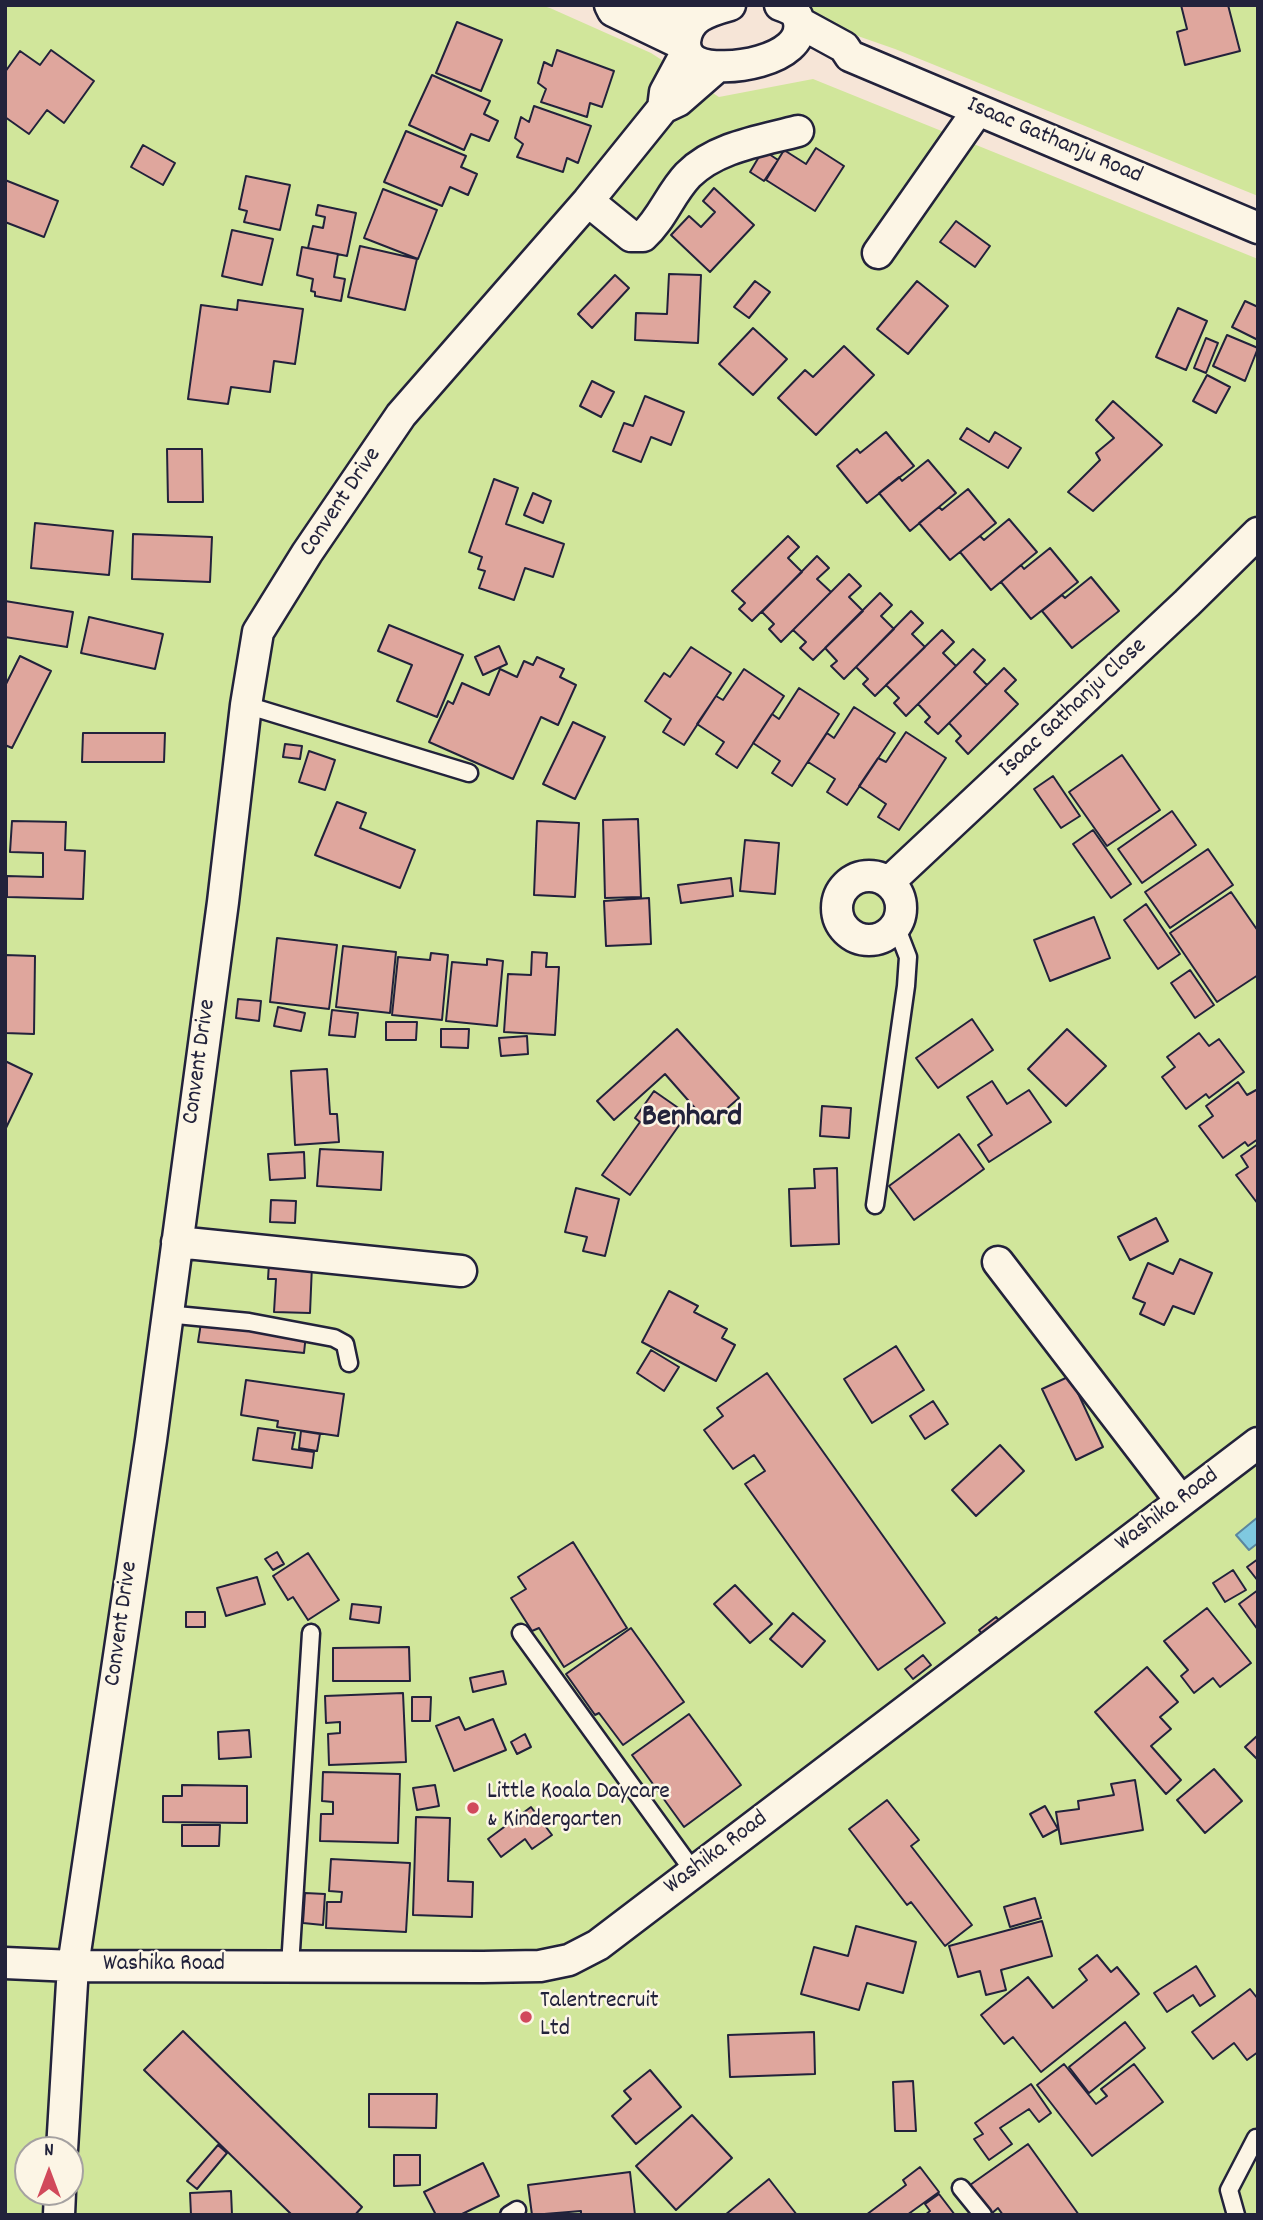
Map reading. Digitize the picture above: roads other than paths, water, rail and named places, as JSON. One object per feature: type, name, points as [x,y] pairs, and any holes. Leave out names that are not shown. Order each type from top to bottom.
[{"type":"street","points":[[610,5],[613,11],[685,49],[702,64],[717,67],[732,67],[771,57],[795,19]]},
{"type":"street","points":[[645,5],[698,18],[730,5]]},
{"type":"street","name":"Convent Drive","points":[[663,108],[665,92],[685,49],[691,24],[698,18]]},
{"type":"street","name":"Isaac Gathanju Road","points":[[795,19],[844,47],[850,56],[1258,228]]},
{"type":"street","name":"Convent Drive","points":[[63,2136],[73,1966],[149,1454],[246,705],[258,632],[307,553],[401,415],[588,201],[663,108],[678,101],[717,67]]},
{"type":"street","points":[[878,253],[978,110]]},
{"type":"street","points":[[588,201],[631,236],[643,236],[652,228],[687,176],[704,163],[719,153],[797,131]]},
{"type":"street","name":"Isaac Gathanju Close","points":[[889,883],[1258,533]]},
{"type":"street","points":[[870,876],[889,883],[899,895],[901,911],[896,926],[884,937],[869,941],[853,937],[841,925],[836,910],[838,897],[845,886],[856,878],[870,876]]},
{"type":"street","points":[[177,1241],[461,1271]]},
{"type":"street","points":[[998,1262],[1181,1501]]},
{"type":"street","name":"Washika Road","points":[[5,1963],[73,1966],[540,1966],[569,1960],[598,1945],[1258,1443]]},
{"type":"lane","points":[[246,705],[469,774]]},
{"type":"lane","points":[[876,1205],[906,986],[908,957],[896,926]]},
{"type":"lane","points":[[166,1314],[249,1322],[334,1338],[345,1344],[349,1363]]},
{"type":"lane","points":[[289,1966],[311,1633]]},
{"type":"lane","points":[[521,1633],[694,1872]]},
{"type":"lane","points":[[1236,2215],[1229,2190],[1255,2138]]},
{"type":"lane","points":[[961,2188],[984,2215]]},
{"type":"water","points":[[1258,1517],[1258,1543],[1249,1550],[1236,1535]]},
{"type":"place","name":"Little Koala Daycare & Kindergarten","points":[[473,1808]]},
{"type":"place","name":"Talentrecruit Ltd","points":[[526,2017]]},
{"type":"district","name":"Benhard","points":[[692,1120]]}]
